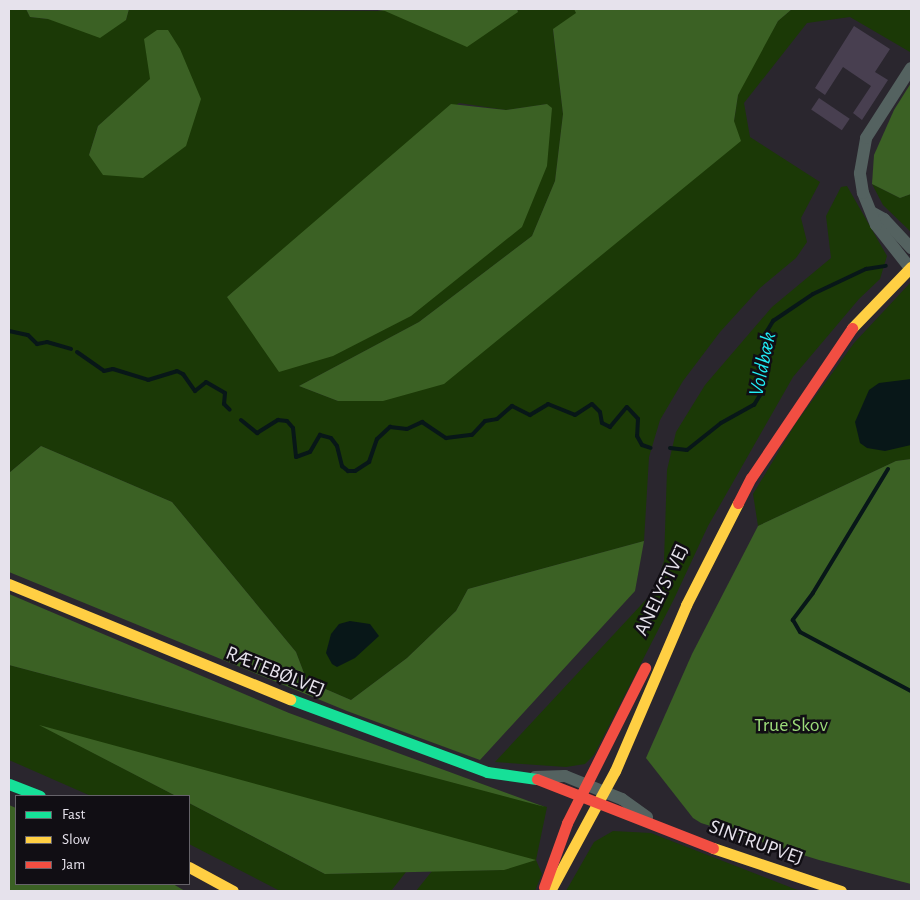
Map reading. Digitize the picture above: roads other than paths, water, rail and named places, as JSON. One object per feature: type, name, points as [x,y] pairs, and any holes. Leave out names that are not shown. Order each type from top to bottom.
[{"type":"main road","name":"ANELYSTVEJ","points":[[550,891],[604,792],[658,664],[724,529],[778,434],[851,330],[911,268]]},
{"type":"main road","name":"ANELYSTVEJ","points":[[542,891],[584,790],[714,524],[743,473],[801,384],[842,331],[851,330]]},
{"type":"main road","name":"RÆTEBØLVEJ","points":[[9,584],[292,700],[486,772],[532,777]]},
{"type":"main road","points":[[9,784],[37,795]]},
{"type":"main road","name":"SINTRUPVEJ","points":[[584,790],[598,804],[660,826],[740,859],[841,891]]},
{"type":"main road","points":[[190,868],[233,891]]},
{"type":"street","points":[[911,68],[866,138],[860,179],[863,193],[874,213],[876,225],[911,268]]},
{"type":"street","points":[[874,213],[884,219],[911,248]]},
{"type":"street","name":"RÆTEBØLVEJ","points":[[532,777],[565,776],[584,790]]},
{"type":"street","name":"SINTRUPVEJ","points":[[584,790],[604,792],[622,799],[660,826]]},
{"type":"waterway","name":"Voldbæk","points":[[670,448],[687,450],[721,423],[754,405],[760,395],[767,331],[773,321],[813,294],[866,269],[886,266]]},
{"type":"waterway","name":"Voldbæk","points":[[9,331],[28,335],[37,344],[47,342],[71,349]]},
{"type":"waterway","name":"Voldbæk","points":[[77,352],[104,371],[113,369],[148,380],[177,371],[183,374],[195,391],[206,382],[225,393],[224,404],[230,410]]},
{"type":"waterway","name":"Voldbæk","points":[[241,420],[257,433],[278,420],[287,421],[293,428],[296,457],[310,452],[320,435],[331,438],[337,446],[342,466],[348,471],[355,471],[369,462],[377,439],[390,427],[407,429],[422,422],[446,438],[472,435],[485,421],[497,419],[512,406],[530,415],[548,404],[575,415],[592,404],[600,412],[602,423],[610,427],[627,407],[638,419],[637,436],[642,445],[651,448]]},
{"type":"waterway","points":[[888,469],[813,593],[793,620],[800,632],[911,691]]},
{"type":"park label","name":"True Skov","points":[[791,725]]}]
